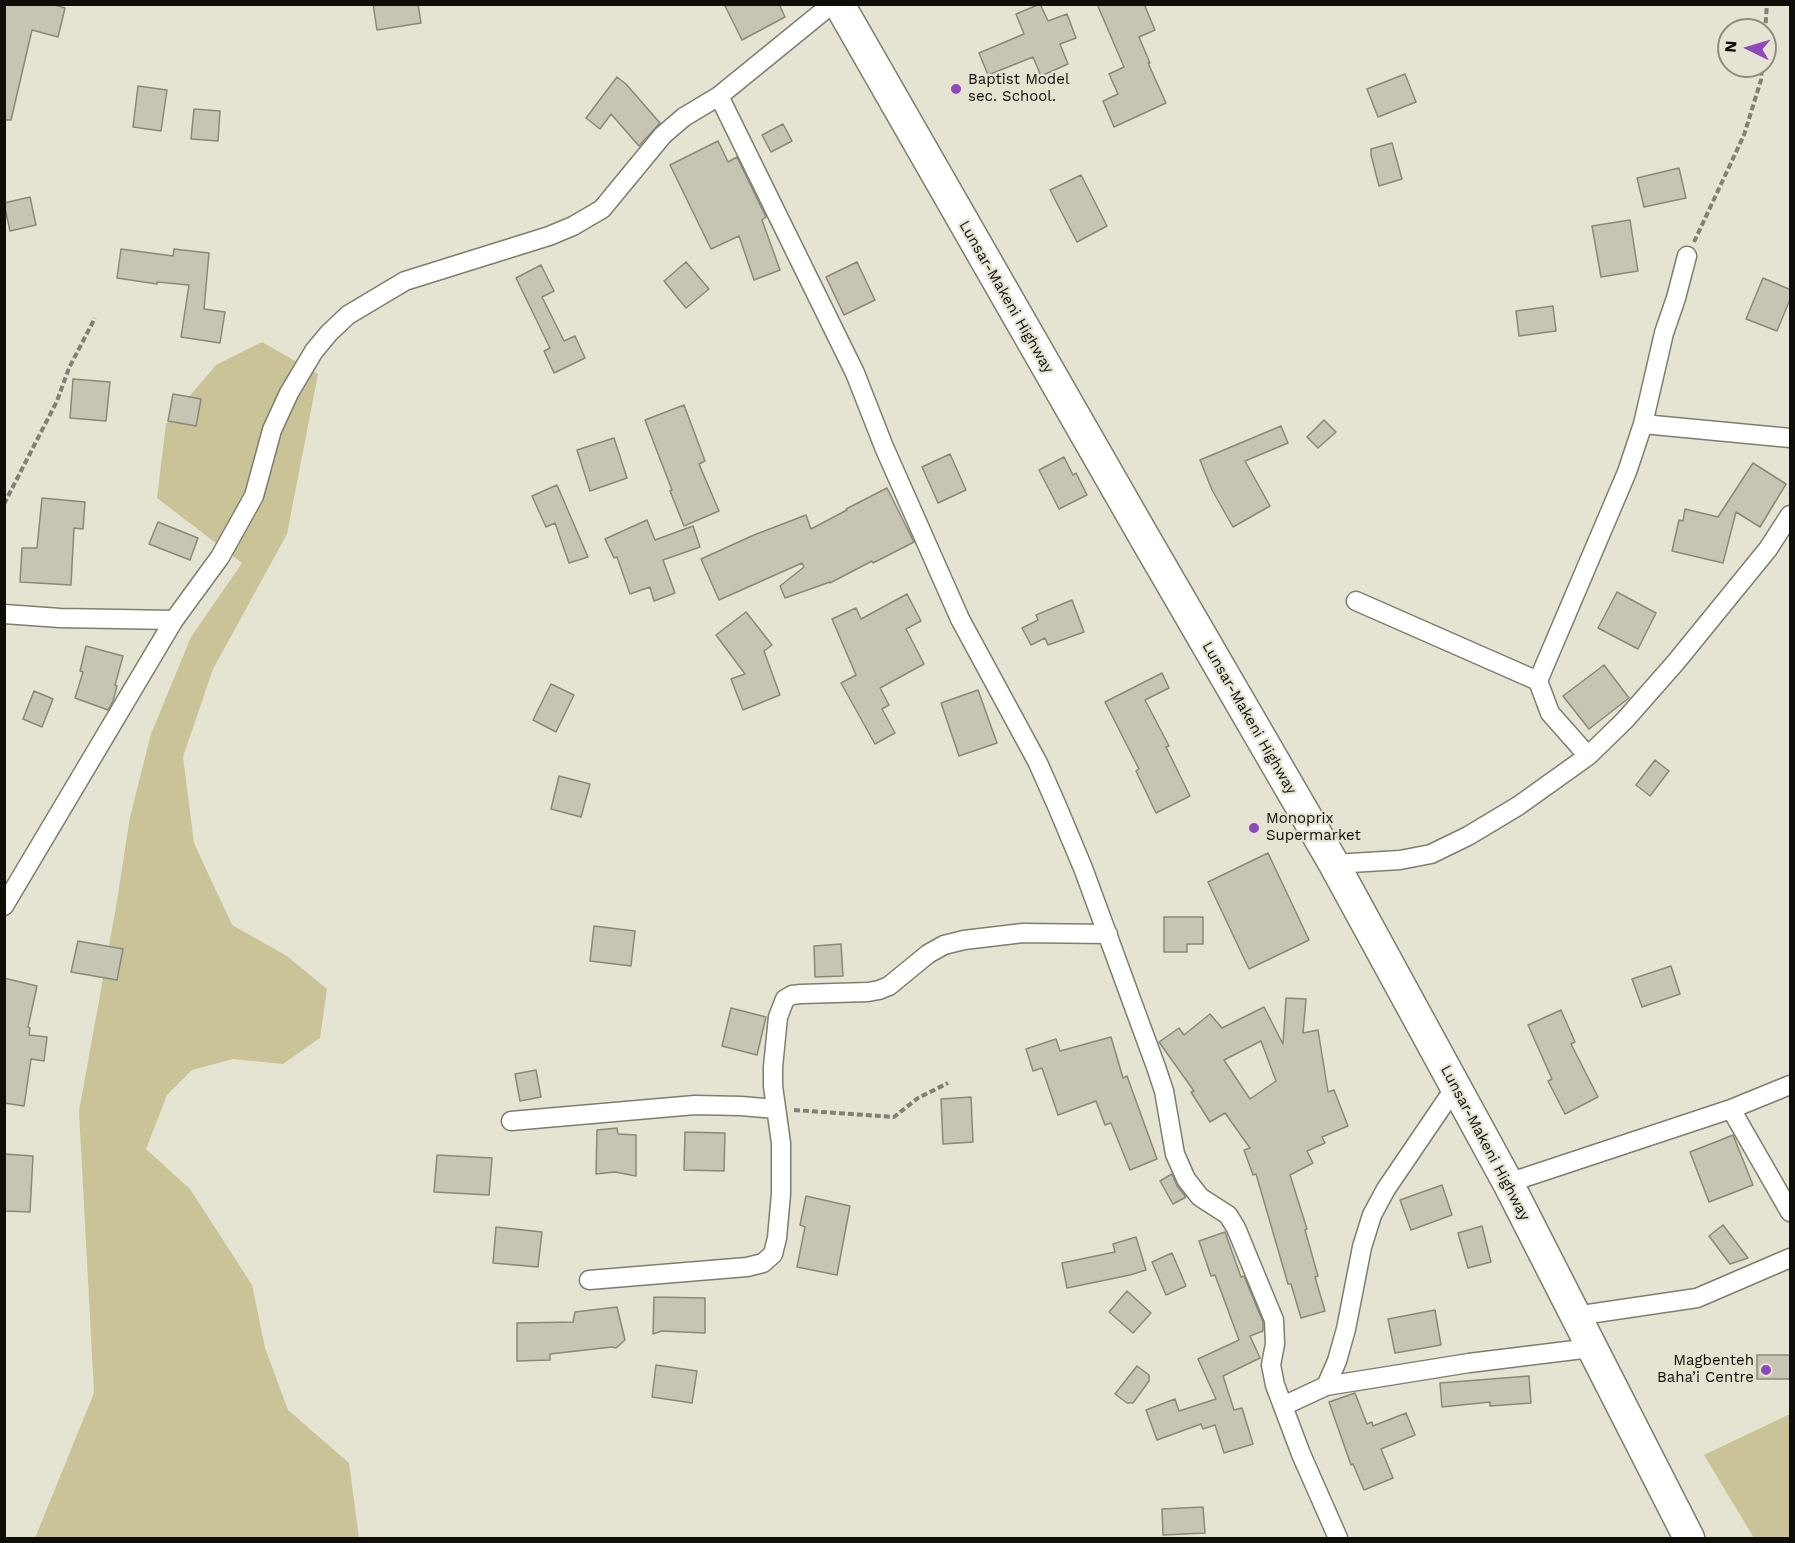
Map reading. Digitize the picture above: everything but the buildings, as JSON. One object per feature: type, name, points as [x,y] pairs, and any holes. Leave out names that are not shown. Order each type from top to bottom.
[{"type":"main road","name":"Lunsar-Makeni Highway","points":[[839,4],[1334,864],[1508,1183],[1689,1539]]},
{"type":"street","points":[[4,906],[174,620],[220,557],[254,496],[272,430],[289,393],[314,351],[329,333],[348,315],[405,281],[549,236],[573,226],[602,209],[663,135],[684,117],[719,96],[832,4]]},
{"type":"street","points":[[719,96],[855,373],[884,447],[960,620],[1038,763],[1083,867],[1164,1091],[1175,1154],[1186,1179],[1200,1197],[1228,1215],[1236,1228],[1274,1320],[1275,1344],[1271,1365],[1275,1385],[1301,1454],[1338,1539]]},
{"type":"street","points":[[1538,681],[1627,472],[1643,424],[1664,333],[1687,256]]},
{"type":"street","points":[[1643,424],[1791,438]]},
{"type":"street","points":[[1334,864],[1400,860],[1431,854],[1518,806],[1588,756],[1625,720],[1682,654],[1768,549],[1791,515]]},
{"type":"street","points":[[1356,601],[1538,681],[1551,713],[1588,756]]},
{"type":"street","points":[[4,614],[60,618],[174,620]]},
{"type":"street","points":[[590,1280],[747,1267],[763,1263],[773,1254],[777,1238],[781,1194],[781,1143],[773,1086],[773,1067],[778,1017],[785,999],[801,994],[879,990],[889,986],[928,954],[944,945],[964,940],[1023,933],[1108,934]]},
{"type":"street","points":[[1508,1183],[1731,1109],[1791,1085]]},
{"type":"street","points":[[1326,1386],[1337,1361],[1346,1329],[1362,1247],[1372,1215],[1386,1189],[1456,1086]]},
{"type":"street","points":[[511,1121],[695,1105],[776,1109]]},
{"type":"street","points":[[1731,1109],[1791,1212]]},
{"type":"street","points":[[1575,1316],[1697,1298],[1791,1258]]},
{"type":"street","points":[[1283,1406],[1326,1386],[1469,1363],[1591,1348]]},
{"type":"path","points":[[1687,256],[1744,135],[1761,78]]},
{"type":"path","points":[[4,504],[57,401],[69,368],[95,318]]},
{"type":"path","points":[[776,1109],[894,1117],[918,1098],[948,1083]]},
{"type":"shaded area","points":[[262,342],[318,374],[287,534],[213,669],[183,757],[194,843],[232,925],[287,956],[327,989],[320,1038],[283,1064],[233,1059],[192,1070],[167,1095],[146,1149],[190,1189],[252,1285],[265,1348],[288,1410],[349,1463],[359,1538],[35,1538],[94,1393],[79,1111],[130,817],[151,734],[191,637],[242,563],[157,498],[166,424],[216,365]]},
{"type":"shaded area","points":[[1790,1414],[1790,1538],[1754,1538],[1704,1455]]},
{"type":"place","name":"Baptist Model sec. School.","points":[[956,89]]},
{"type":"place","name":"Monoprix Supermarket","points":[[1254,828]]},
{"type":"place","name":"Magbenteh Baha’i Centre","points":[[1766,1370]]}]
